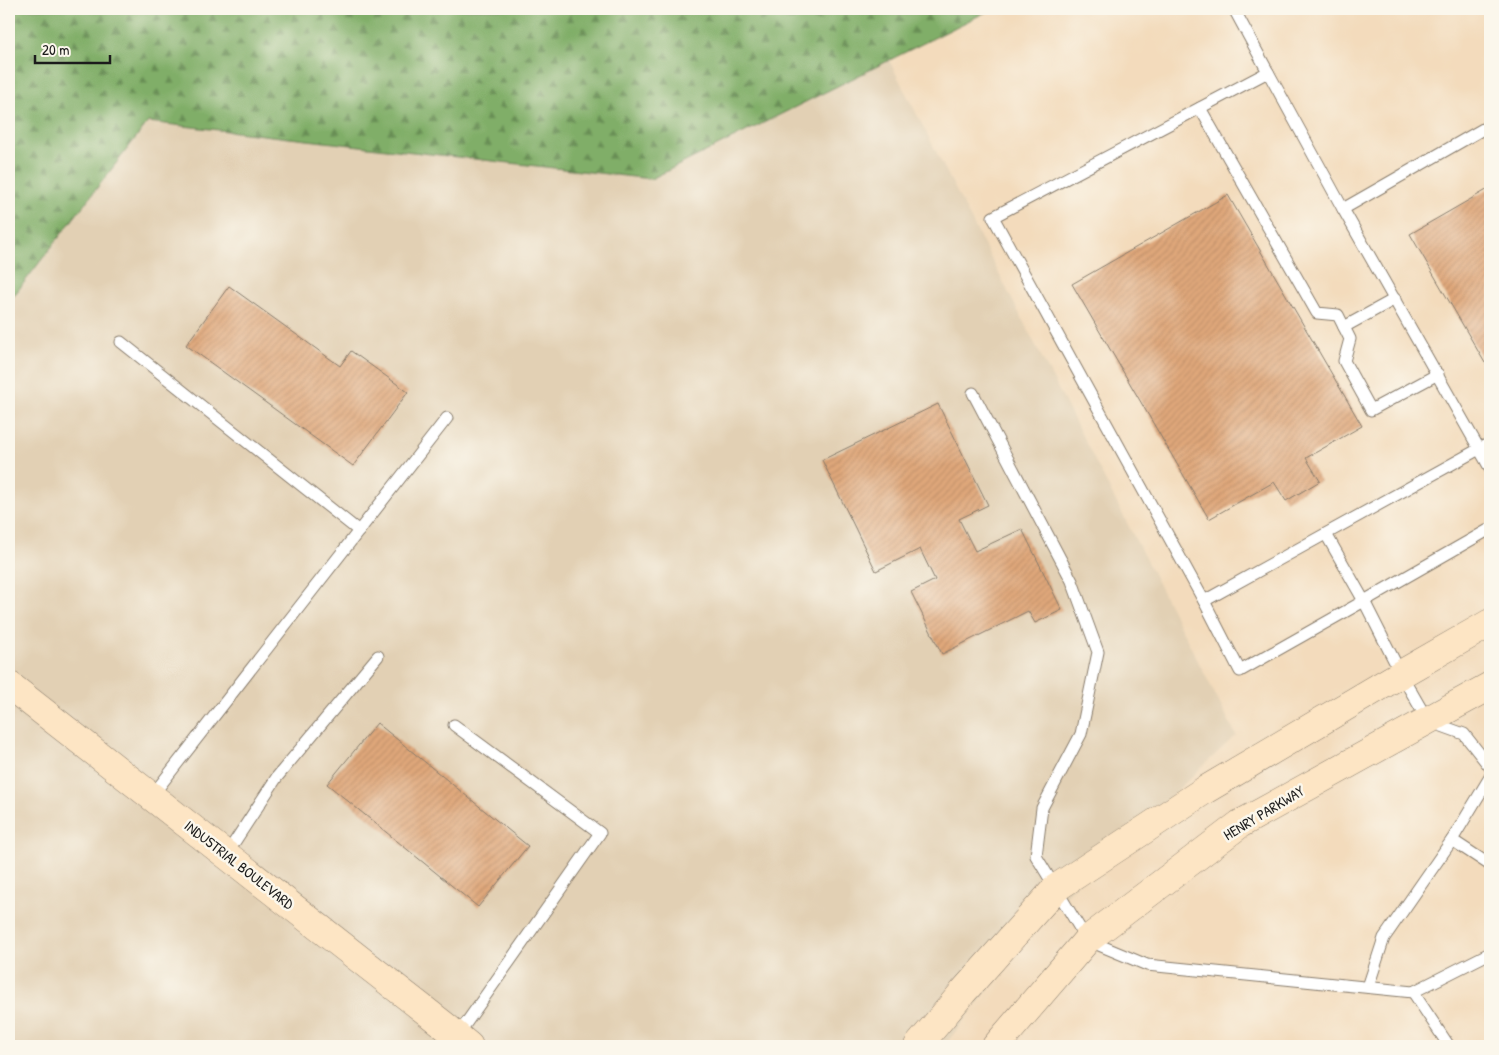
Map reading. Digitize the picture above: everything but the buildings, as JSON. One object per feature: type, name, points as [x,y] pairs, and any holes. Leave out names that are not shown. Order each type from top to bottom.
[{"type":"street","points":[[918,1046],[963,992],[1056,888],[1205,790],[1401,674],[1490,624]]},
{"type":"street","name":"INDUSTRIAL BOULEVARD","points":[[9,685],[463,1041]]},
{"type":"street","name":"HENRY PARKWAY","points":[[996,1046],[1087,940],[1240,824],[1490,686]]},
{"type":"lane","points":[[1234,9],[1344,209],[1438,374],[1485,446],[1490,468]]},
{"type":"lane","points":[[1268,72],[993,217],[1204,601],[1240,671],[1490,529]]},
{"type":"lane","points":[[1200,108],[1317,313],[1338,315],[1350,339],[1344,360],[1371,410],[1438,374]]},
{"type":"lane","points":[[1344,209],[1490,125]]},
{"type":"lane","points":[[1344,327],[1396,299]]},
{"type":"lane","points":[[121,342],[359,531]]},
{"type":"lane","points":[[973,393],[1072,580],[1098,652],[1081,734],[1042,808],[1036,856],[1087,940],[1147,965],[1413,992],[1490,953]]},
{"type":"lane","points":[[151,797],[448,418]]},
{"type":"lane","points":[[1204,601],[1485,446]]},
{"type":"lane","points":[[1326,534],[1364,601],[1401,674],[1428,720],[1464,734],[1490,768]]},
{"type":"lane","points":[[226,855],[277,777],[378,656]]},
{"type":"lane","points":[[454,724],[600,833],[463,1041]]},
{"type":"lane","points":[[1368,987],[1384,938],[1452,840],[1490,778]]},
{"type":"lane","points":[[1452,840],[1490,865]]},
{"type":"lane","points":[[1413,992],[1449,1046]]},
{"type":"shaded area","points":[[889,60],[1236,735],[1053,907],[944,1046],[9,1046],[9,302],[148,122],[651,179]]},
{"type":"green space","points":[[9,9],[992,9],[651,179],[148,122],[9,302]]}]
